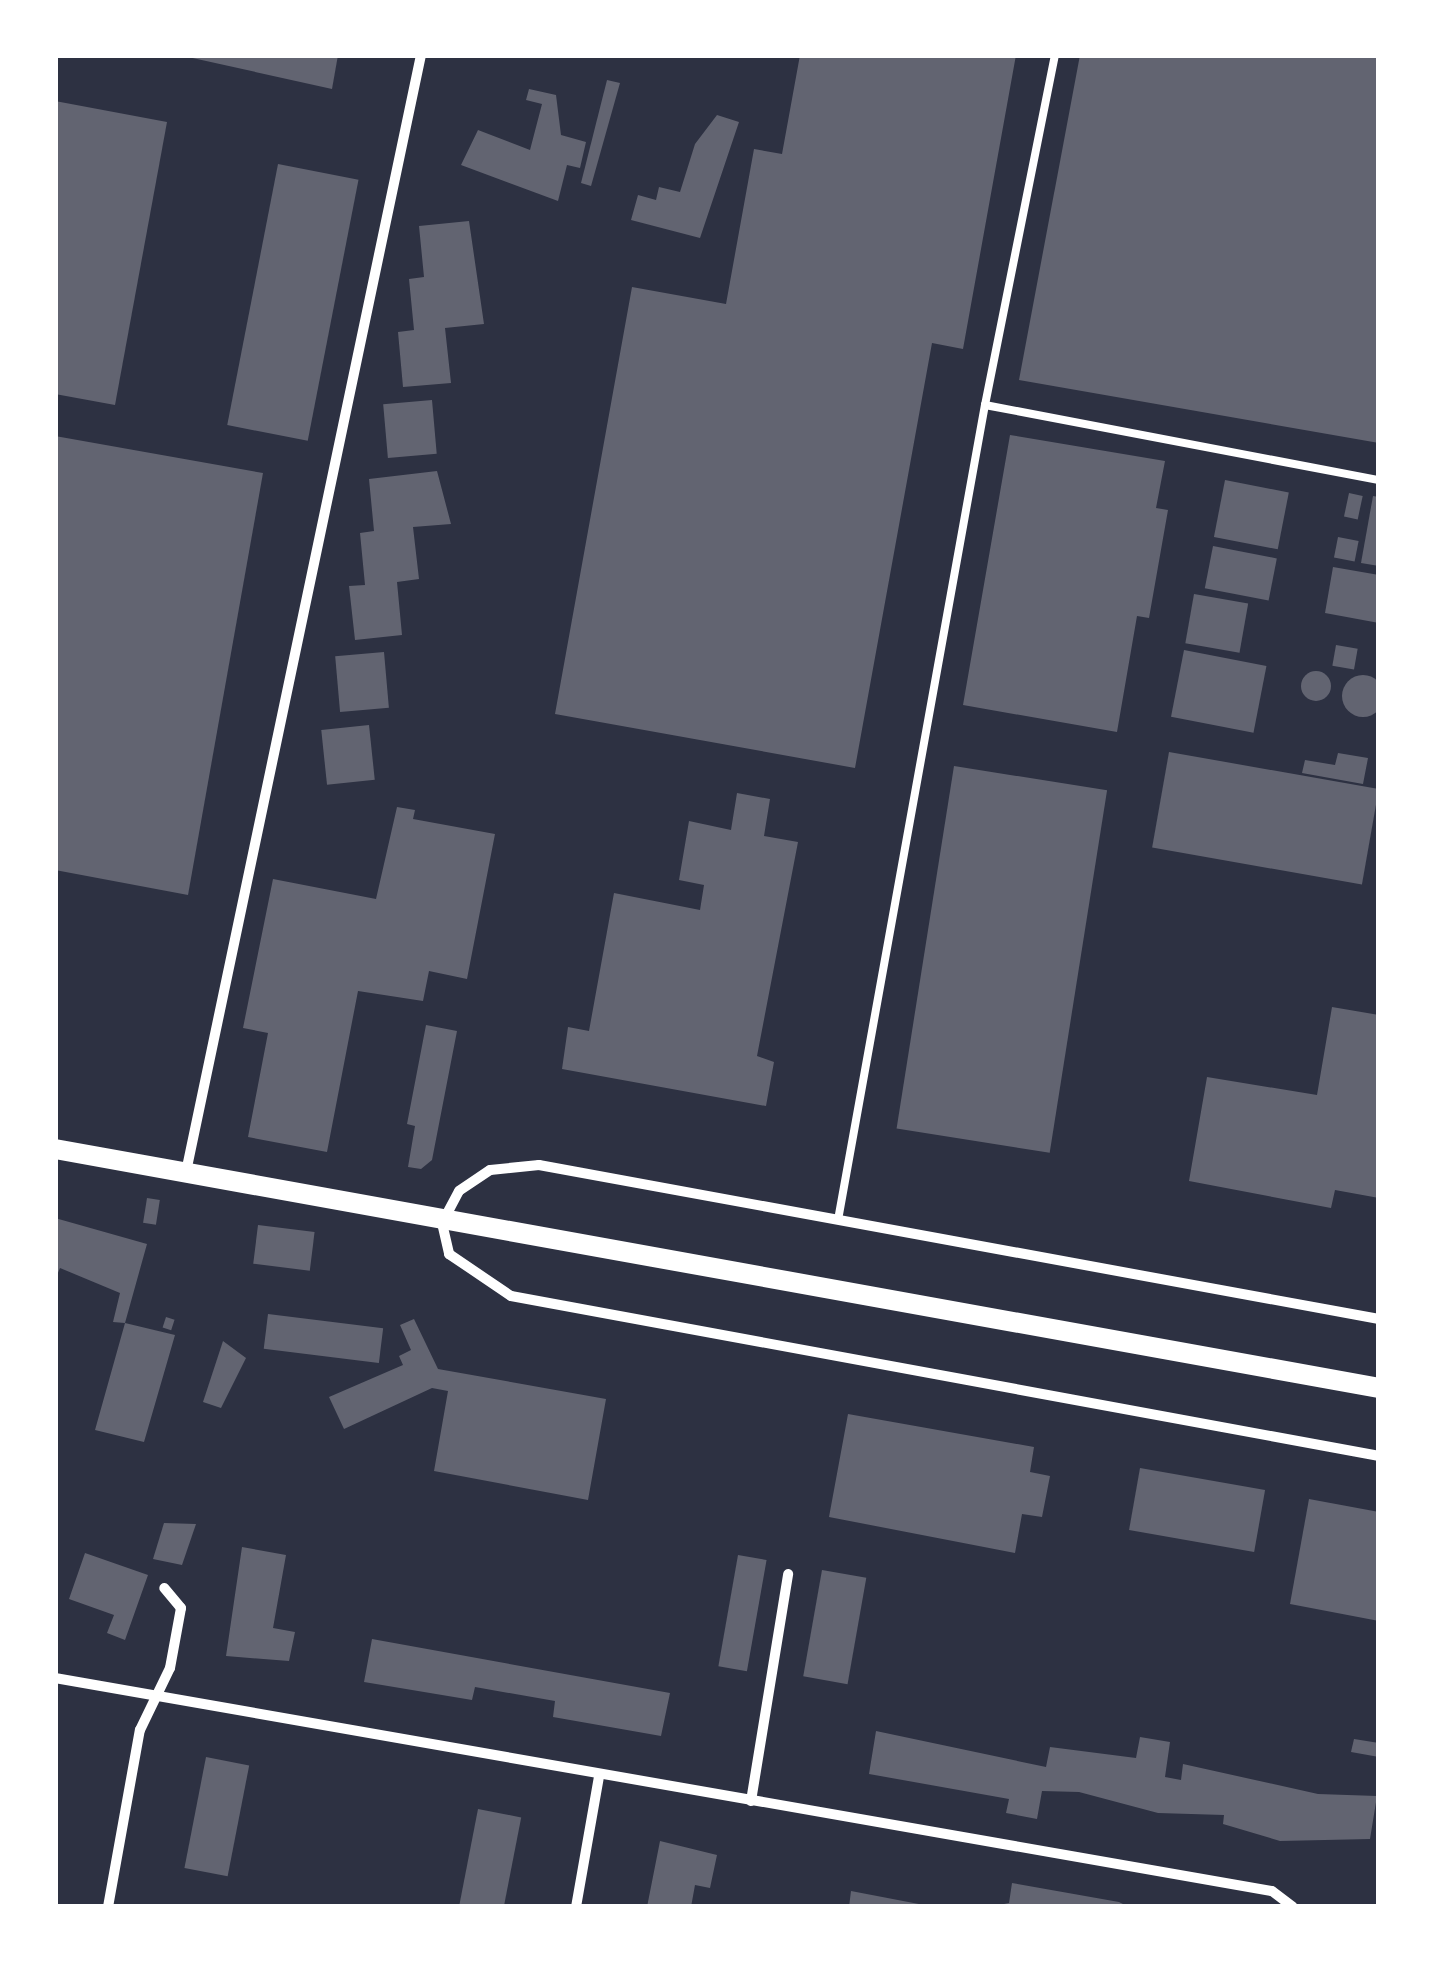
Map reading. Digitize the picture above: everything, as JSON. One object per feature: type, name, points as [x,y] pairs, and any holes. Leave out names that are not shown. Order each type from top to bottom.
[{"type":"main road","points":[[55,1149],[442,1222],[1379,1388]]},
{"type":"street","points":[[186,1172],[421,55]]},
{"type":"street","points":[[1379,1319],[539,1165],[490,1170],[458,1191],[442,1222],[448,1254],[530,1300],[1379,1456]]},
{"type":"street","points":[[751,1801],[788,1574]]},
{"type":"street","points":[[108,1907],[152,1698],[170,1668],[181,1608],[164,1588]]},
{"type":"street","points":[[55,1678],[1272,1891],[1293,1907]]},
{"type":"street","points":[[576,1907],[599,1776]]},
{"type":"lane","points":[[838,1220],[985,406],[1055,55]]},
{"type":"lane","points":[[985,406],[1379,480]]},
{"type":"building","points":[[179,55],[338,55],[332,89]]},
{"type":"building","points":[[800,55],[1016,55],[963,349],[932,343],[855,768],[555,714],[632,287],[726,304],[754,149],[782,154]]},
{"type":"building","points":[[1080,55],[1379,55],[1379,443],[1019,380]]},
{"type":"building","points":[[607,80],[620,83],[591,186],[581,183]]},
{"type":"building","points":[[529,89],[556,95],[561,135],[586,142],[580,168],[567,165],[558,201],[461,165],[478,130],[530,150],[542,104],[526,100]]},
{"type":"building","points":[[55,101],[167,122],[115,405],[55,394]]},
{"type":"building","points":[[717,115],[739,122],[700,238],[631,220],[638,195],[656,200],[659,187],[680,192],[695,144]]},
{"type":"building","points":[[278,164],[358,180],[308,441],[227,425]]},
{"type":"building","points":[[469,221],[484,324],[445,328],[451,383],[403,387],[398,332],[414,330],[409,279],[424,277],[419,226]]},
{"type":"building","points":[[432,400],[437,454],[388,458],[383,404]]},
{"type":"building","points":[[1010,435],[1165,461],[1156,508],[1168,510],[1149,618],[1137,616],[1117,732],[963,705]]},
{"type":"building","points":[[55,436],[263,473],[188,895],[55,870]]},
{"type":"building","points":[[437,471],[451,524],[413,527],[419,579],[397,582],[402,635],[355,640],[349,586],[365,585],[360,533],[374,531],[369,479]]},
{"type":"building","points":[[1225,480],[1289,492],[1278,549],[1214,537]]},
{"type":"building","points":[[1349,493],[1363,496],[1358,519],[1344,516]]},
{"type":"building","points":[[1373,496],[1379,497],[1379,566],[1361,563]]},
{"type":"building","points":[[1338,537],[1359,541],[1355,562],[1334,558]]},
{"type":"building","points":[[1213,546],[1277,558],[1269,601],[1205,588]]},
{"type":"building","points":[[1333,567],[1379,575],[1379,623],[1325,613]]},
{"type":"building","points":[[1194,594],[1248,604],[1239,653],[1185,643]]},
{"type":"building","points":[[1336,645],[1358,649],[1354,670],[1332,666]]},
{"type":"building","points":[[1184,650],[1266,666],[1253,733],[1171,717]]},
{"type":"building","points":[[384,652],[389,708],[340,712],[335,656]]},
{"type":"building","points":[[1316,671],[1327,675],[1331,686],[1327,697],[1316,701],[1305,697],[1301,686],[1305,675]]},
{"type":"building","points":[[1363,675],[1378,681],[1384,696],[1378,711],[1363,717],[1348,711],[1342,696],[1348,681]]},
{"type":"building","points":[[369,725],[375,780],[327,785],[321,730]]},
{"type":"building","points":[[1169,752],[1379,789],[1362,885],[1152,848]]},
{"type":"building","points":[[1338,753],[1368,758],[1363,784],[1302,773],[1305,760],[1335,765]]},
{"type":"building","points":[[954,766],[1107,790],[1050,1153],[897,1128]]},
{"type":"building","points":[[737,793],[770,799],[764,836],[798,842],[757,1056],[774,1062],[766,1106],[562,1069],[568,1027],[589,1031],[614,893],[700,910],[704,885],[679,880],[689,821],[731,830]]},
{"type":"building","points":[[397,807],[415,810],[413,819],[495,834],[467,979],[429,971],[423,1001],[358,991],[327,1152],[248,1137],[268,1033],[243,1028],[273,879],[376,899]]},
{"type":"building","points":[[1332,1007],[1379,1015],[1379,1198],[1335,1190],[1331,1208],[1189,1181],[1207,1077],[1317,1095]]},
{"type":"building","points":[[426,1025],[457,1031],[432,1160],[421,1169],[408,1167],[415,1126],[407,1124]]},
{"type":"building","points":[[147,1198],[160,1200],[156,1225],[143,1223]]},
{"type":"building","points":[[55,1218],[147,1244],[125,1323],[113,1322],[120,1293],[60,1268],[55,1280]]},
{"type":"building","points":[[258,1225],[315,1232],[310,1271],[253,1264]]},
{"type":"building","points":[[268,1314],[383,1328],[379,1363],[264,1349]]},
{"type":"building","points":[[166,1317],[175,1320],[171,1330],[163,1327]]},
{"type":"building","points":[[414,1319],[438,1369],[606,1399],[588,1500],[434,1471],[448,1391],[432,1388],[344,1429],[329,1397],[403,1365],[399,1356],[411,1350],[400,1325]]},
{"type":"building","points":[[125,1323],[175,1335],[144,1442],[95,1430]]},
{"type":"building","points":[[223,1341],[246,1358],[221,1408],[203,1402]]},
{"type":"building","points":[[848,1414],[1034,1447],[1030,1472],[1050,1476],[1042,1517],[1022,1514],[1015,1553],[829,1517]]},
{"type":"building","points":[[1140,1468],[1265,1490],[1254,1552],[1129,1530]]},
{"type":"building","points":[[1309,1499],[1379,1512],[1379,1621],[1290,1604]]},
{"type":"building","points":[[164,1523],[196,1524],[182,1565],[153,1559]]},
{"type":"building","points":[[242,1547],[286,1555],[273,1628],[295,1632],[289,1661],[226,1656]]},
{"type":"building","points":[[85,1553],[148,1575],[125,1640],[107,1633],[114,1615],[69,1599]]},
{"type":"building","points":[[738,1555],[767,1560],[747,1671],[718,1666]]},
{"type":"building","points":[[822,1570],[866,1578],[848,1684],[803,1676]]},
{"type":"building","points":[[372,1639],[670,1693],[661,1736],[553,1717],[555,1701],[475,1687],[472,1700],[364,1682]]},
{"type":"building","points":[[876,1731],[1046,1767],[1050,1747],[1136,1758],[1140,1737],[1170,1742],[1165,1777],[1181,1780],[1183,1764],[1318,1794],[1377,1796],[1370,1839],[1280,1841],[1223,1824],[1224,1815],[1158,1813],[1079,1792],[1042,1791],[1037,1819],[1006,1813],[1009,1799],[869,1774]]},
{"type":"building","points":[[1354,1739],[1379,1743],[1379,1757],[1351,1752]]},
{"type":"building","points":[[206,1757],[249,1765],[228,1876],[184,1868]]},
{"type":"building","points":[[478,1809],[521,1817],[504,1907],[459,1906]]},
{"type":"building","points":[[660,1841],[717,1855],[710,1888],[695,1885],[691,1907],[647,1907]]},
{"type":"building","points":[[1012,1883],[1129,1907],[989,1907],[1009,1903]]},
{"type":"building","points":[[851,1891],[924,1905],[924,1907],[849,1907]]}]
